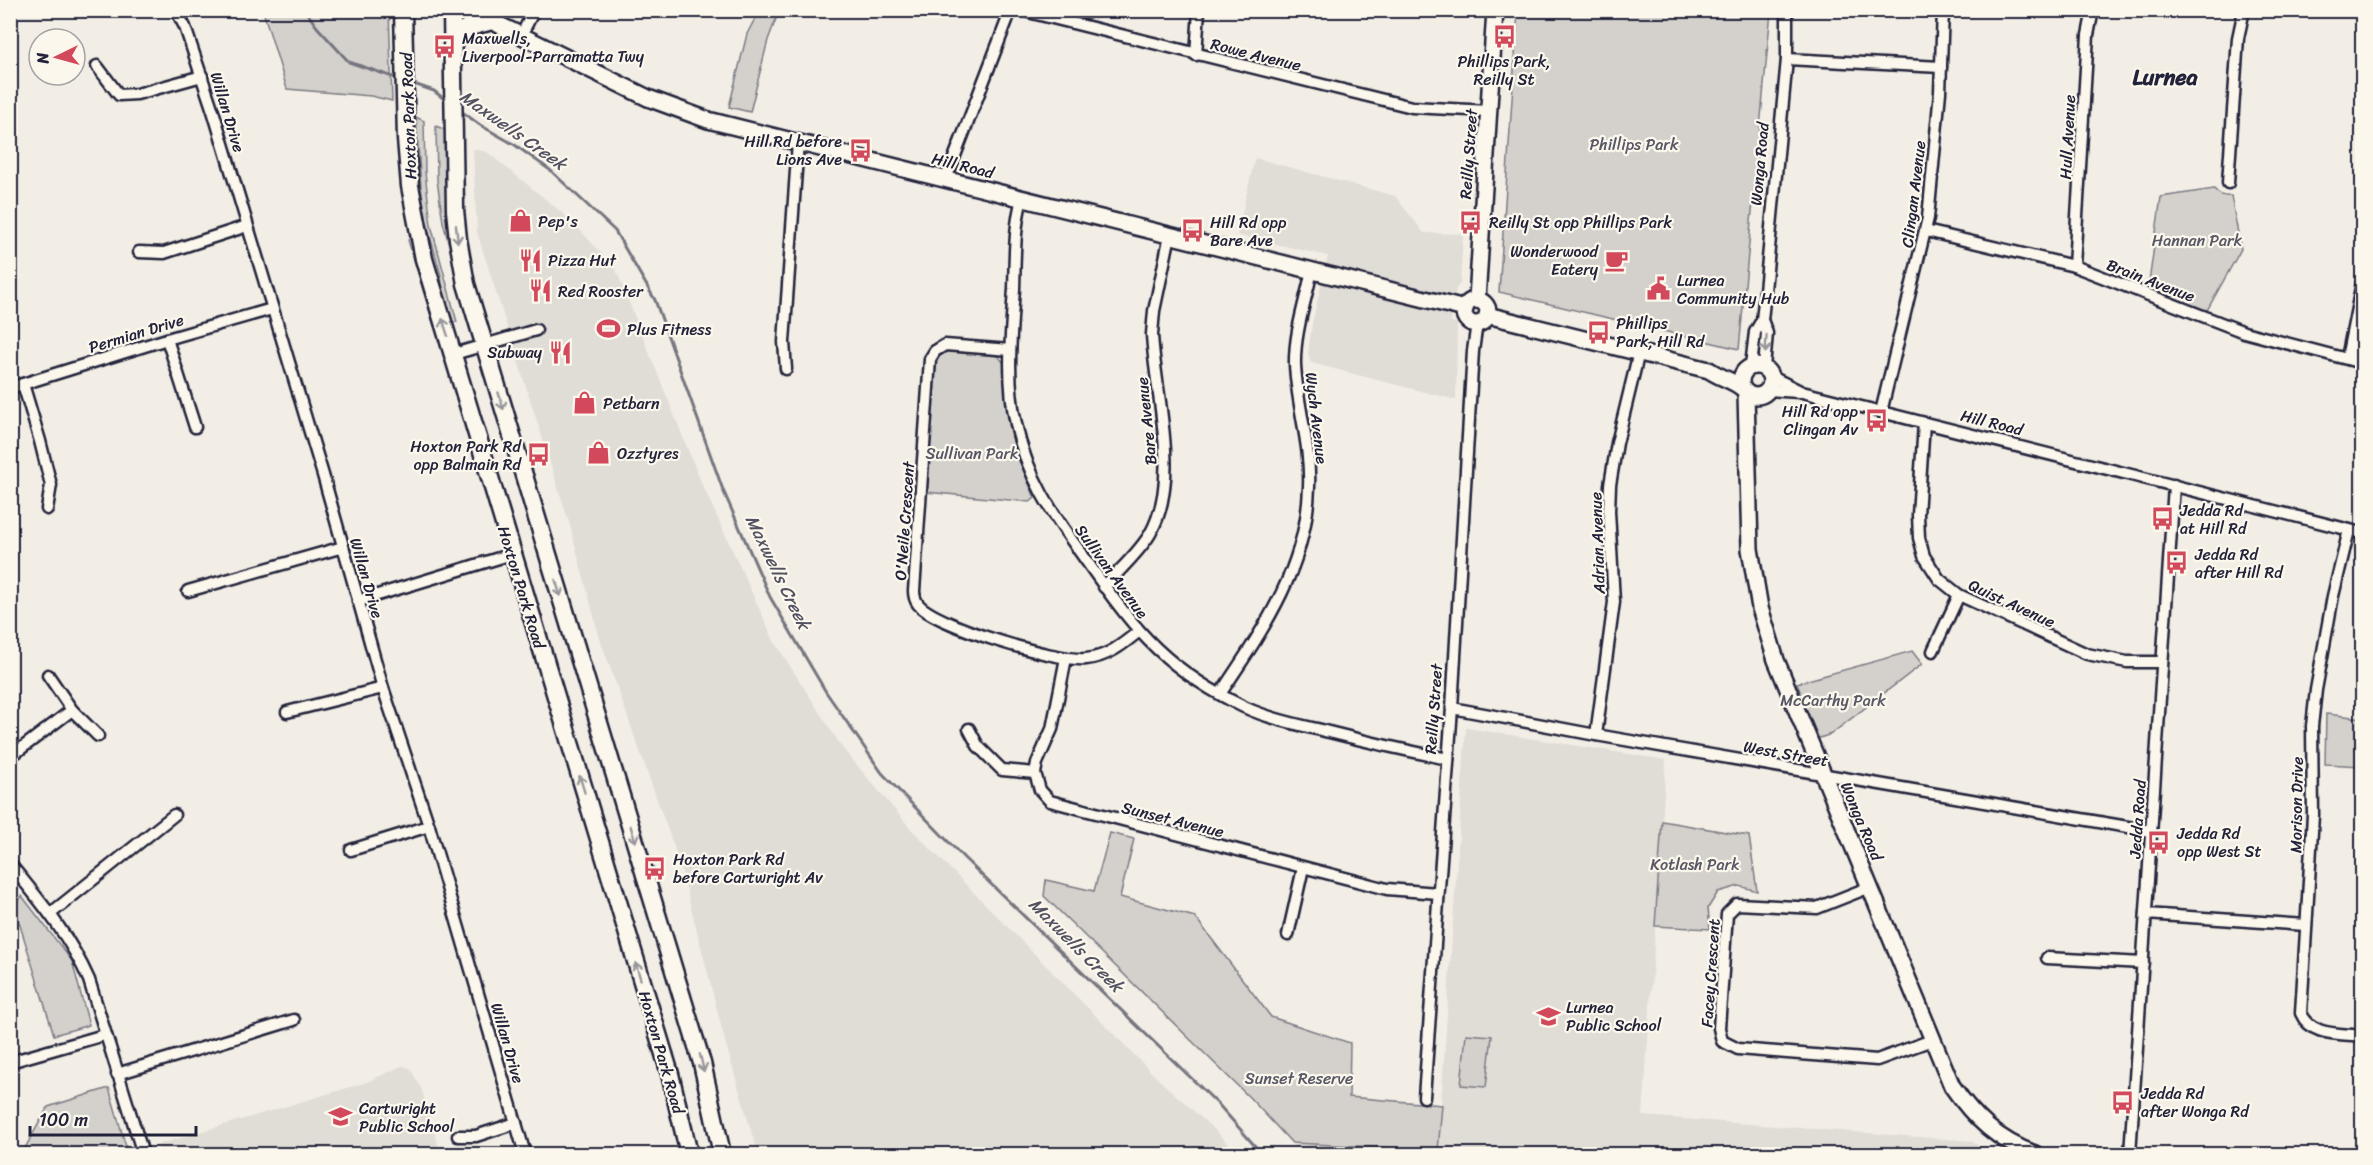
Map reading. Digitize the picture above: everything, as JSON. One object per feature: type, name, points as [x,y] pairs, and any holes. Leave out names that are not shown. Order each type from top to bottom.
[{"type":"main road","name":"Hoxton Park Road","points":[[403,10],[410,186],[424,259],[670,1074],[689,1155]]},
{"type":"main road","name":"Hoxton Park Road","points":[[452,10],[455,210],[466,284],[699,1051],[722,1155]]},
{"type":"main road","name":"Hill Road","points":[[469,10],[648,98],[708,120],[1312,270],[1471,304]]},
{"type":"main road","name":"Reilly Street","points":[[1471,304],[1489,111],[1495,10]]},
{"type":"main road","points":[[452,45],[465,28],[492,21]]},
{"type":"main road","points":[[1484,303],[1482,319],[1466,317],[1471,304],[1484,303]]},
{"type":"main road","name":"Hill Road","points":[[1482,319],[1639,352],[1756,381]]},
{"type":"main road","name":"Wonga Road","points":[[1756,381],[1746,431],[1749,456],[1748,519],[1753,572],[1760,608],[1776,660],[1952,1086],[1965,1106],[1984,1125],[2004,1141],[2035,1155]]},
{"type":"street","name":"Willan Drive","points":[[176,10],[185,27],[202,76],[383,688],[429,826],[525,1155]]},
{"type":"street","points":[[521,36],[534,10]]},
{"type":"street","points":[[946,179],[1011,10]]},
{"type":"street","name":"Rowe Avenue","points":[[1020,10],[1412,107],[1489,111]]},
{"type":"street","points":[[1196,55],[1199,10]]},
{"type":"street","name":"Wonga Road","points":[[1756,381],[1755,332],[1762,320],[1786,59],[1787,10]]},
{"type":"street","name":"Clingan Avenue","points":[[1881,412],[1926,231],[1941,67],[1943,10]]},
{"type":"street","name":"Hull Avenue","points":[[2074,266],[2088,35],[2093,10]]},
{"type":"street","points":[[2228,183],[2238,38],[2244,10]]},
{"type":"street","points":[[1786,59],[1941,67]]},
{"type":"street","points":[[97,66],[119,95],[137,94],[202,76]]},
{"type":"street","points":[[786,369],[784,342],[798,142]]},
{"type":"street","name":"Sullivan Avenue","points":[[1022,199],[1018,220],[1010,350],[1012,407],[1026,462],[1047,505],[1138,632],[1179,669],[1232,702],[1267,716],[1414,753],[1448,759]]},
{"type":"street","points":[[139,252],[164,252],[247,226]]},
{"type":"street","name":"Brain Avenue","points":[[1926,231],[2074,266],[2244,332],[2362,363]]},
{"type":"street","name":"Bare Avenue","points":[[1104,586],[1144,543],[1156,520],[1164,495],[1166,471],[1152,334],[1154,311],[1170,235]]},
{"type":"street","name":"Wych Avenue","points":[[1220,694],[1274,612],[1290,577],[1301,543],[1308,507],[1309,468],[1295,367],[1296,350],[1312,270]]},
{"type":"street","points":[[2347,358],[2362,283]]},
{"type":"street","name":"Permian Drive","points":[[10,388],[272,309]]},
{"type":"street","name":"Reilly Street","points":[[1424,1097],[1452,708],[1473,351],[1482,319]]},
{"type":"street","points":[[454,354],[536,330]]},
{"type":"street","points":[[167,339],[195,427]]},
{"type":"street","name":"O'Neile Crescent","points":[[1010,350],[945,345],[934,351],[930,359],[914,596],[916,603],[959,627],[1066,658],[1098,657],[1116,649],[1138,632]]},
{"type":"street","name":"Adrian Avenue","points":[[1596,735],[1614,602],[1609,511],[1610,485],[1617,443],[1639,352]]},
{"type":"street","name":"Hill Road","points":[[1756,381],[2362,533]]},
{"type":"street","points":[[23,384],[51,485],[47,509]]},
{"type":"street","name":"Quist Avenue","points":[[1924,423],[1918,515],[1919,538],[1924,556],[1936,574],[1959,595],[2087,654],[2127,662],[2163,662]]},
{"type":"street","name":"Jedda Road","points":[[2130,1155],[2174,485]]},
{"type":"street","name":"Morison Drive","points":[[2349,530],[2333,596],[2316,690],[2313,726],[2313,815],[2301,1013],[2305,1024],[2316,1030],[2362,1036]]},
{"type":"street","points":[[188,591],[343,547]]},
{"type":"street","points":[[358,601],[512,554]]},
{"type":"street","points":[[1933,651],[1959,595]]},
{"type":"street","points":[[969,729],[978,746],[1002,770],[1035,773],[1052,729],[1066,658]]},
{"type":"street","points":[[48,675],[72,710],[98,736]]},
{"type":"street","points":[[287,712],[383,688]]},
{"type":"street","name":"West Street","points":[[1452,708],[2151,831]]},
{"type":"street","points":[[10,757],[72,710]]},
{"type":"street","name":"Sunset Avenue","points":[[1035,773],[1037,784],[1044,796],[1058,805],[1392,890],[1438,893]]},
{"type":"street","points":[[50,914],[174,815]]},
{"type":"street","points":[[351,850],[429,826]]},
{"type":"street","points":[[10,864],[78,954],[89,980],[104,1035],[143,1155]]},
{"type":"street","points":[[1288,935],[1304,868]]},
{"type":"street","name":"Facey Crescent","points":[[1870,887],[1817,908],[1737,904],[1727,914],[1719,1028],[1722,1041],[1738,1049],[1877,1059],[1932,1040]]},
{"type":"street","points":[[2146,914],[2306,925]]},
{"type":"street","points":[[2047,958],[2143,963]]},
{"type":"street","points":[[117,1074],[294,1020]]},
{"type":"street","points":[[10,1062],[104,1035]]},
{"type":"street","points":[[458,1136],[476,1136],[516,1123]]},
{"type":"shaded area","points":[[473,149],[487,152],[571,220],[616,270],[701,482],[774,641],[843,749],[912,830],[1157,1078],[1218,1133],[1237,1154],[758,1154],[726,1045],[680,864],[600,639],[569,522],[477,232]]},
{"type":"shaded area","points":[[1255,158],[1395,196],[1424,233],[1463,234],[1460,284],[1456,288],[1451,322],[1457,323],[1456,400],[1311,363],[1308,353],[1312,324],[1328,256],[1237,235]]},
{"type":"shaded area","name":"Lurnea Public School","points":[[1466,728],[1666,760],[1643,1116],[1972,1141],[1991,1154],[1299,1154],[1292,1143],[1438,1150]]},
{"type":"shaded area","name":"Cartwright Public School","points":[[402,1066],[410,1068],[421,1088],[441,1154],[160,1154],[157,1145],[367,1082]]},
{"type":"green space","points":[[263,11],[389,11],[392,101],[371,96],[287,89]]},
{"type":"green space","points":[[759,11],[779,11],[768,40],[750,112],[729,107],[747,34]]},
{"type":"green space","name":"Phillips Park","points":[[1518,11],[1771,11],[1739,349],[1499,292]]},
{"type":"green space","points":[[416,117],[424,121],[425,172],[431,225],[457,322],[450,322],[444,304],[441,276],[428,229],[421,188]]},
{"type":"green space","points":[[436,126],[448,131],[465,306],[443,222],[437,180]]},
{"type":"green space","name":"Hannan Park","points":[[2214,189],[2221,195],[2231,196],[2241,249],[2205,314],[2148,289],[2161,197]]},
{"type":"green space","points":[[411,239],[438,325],[434,326],[408,240]]},
{"type":"green space","name":"Sullivan Park","points":[[949,350],[993,354],[1004,363],[1007,410],[1015,451],[1035,498],[1030,502],[926,492],[936,363],[939,355]]},
{"type":"green space","name":"McCarthy Park","points":[[1912,651],[1922,664],[1831,734],[1817,739],[1797,683]]},
{"type":"green space","points":[[2326,714],[2362,718],[2362,766],[2325,764]]},
{"type":"green space","name":"Kotlash Park","points":[[1662,821],[1749,836],[1757,891],[1739,886],[1718,892],[1708,908],[1710,929],[1655,926]]},
{"type":"green space","name":"Sunset Reserve","points":[[1110,833],[1134,839],[1120,897],[1195,917],[1271,1017],[1350,1043],[1349,1097],[1442,1105],[1438,1150],[1292,1143],[1250,1098],[1044,896],[1046,880],[1094,891]]},
{"type":"green space","points":[[22,896],[72,961],[89,1025],[54,1035],[14,906]]},
{"type":"green space","points":[[1466,1034],[1492,1036],[1486,1087],[1461,1085]]},
{"type":"green space","points":[[109,1088],[128,1154],[11,1154],[11,1151],[25,1148],[48,1107]]},
{"type":"waterway","name":"Maxwells Creek","points":[[305,10],[317,27],[349,62],[399,79]]},
{"type":"waterway","name":"Maxwells Creek","points":[[411,83],[434,91],[448,102]]},
{"type":"waterway","name":"Maxwells Creek","points":[[461,111],[550,170],[615,231],[655,300],[723,490],[770,597],[826,692],[882,773],[964,858],[1218,1104],[1262,1154]]},
{"type":"place","name":"Phillips Park, Reilly St","points":[[1504,36]]},
{"type":"place","name":"Maxwells, Liverpool-Parramatta Twy","points":[[444,47]]},
{"type":"place","name":"Hill Rd before Lions Ave","points":[[860,150]]},
{"type":"place","name":"Pep's","points":[[520,221]]},
{"type":"place","name":"Reilly St opp Phillips Park","points":[[1471,222]]},
{"type":"place","name":"Hill Rd opp Bare Ave","points":[[1192,231]]},
{"type":"place","name":"Pizza Hut","points":[[530,260]]},
{"type":"place","name":"Wonderwood Eatery","points":[[1616,260]]},
{"type":"place","name":"Lurnea Community Hub","points":[[1659,289]]},
{"type":"place","name":"Red Rooster","points":[[540,291]]},
{"type":"place","name":"Plus Fitness","points":[[609,329]]},
{"type":"place","name":"Phillips Park, Hill Rd","points":[[1598,332]]},
{"type":"place","name":"Subway","points":[[560,352]]},
{"type":"place","name":"Petbarn","points":[[585,403]]},
{"type":"place","name":"Hill Rd opp Clingan Av","points":[[1876,420]]},
{"type":"place","name":"Ozztyres","points":[[599,453]]},
{"type":"place","name":"Hoxton Park Rd opp Balmain Rd","points":[[539,455]]},
{"type":"place","name":"Jedda Rd at Hill Rd","points":[[2162,519]]},
{"type":"place","name":"Jedda Rd after Hill Rd","points":[[2177,563]]},
{"type":"place","name":"Jedda Rd opp West St","points":[[2159,842]]},
{"type":"place","name":"Hoxton Park Rd before Cartwright Av","points":[[655,868]]},
{"type":"place","name":"Lurnea Public School","points":[[1548,1016]]},
{"type":"place","name":"Jedda Rd after Wonga Rd","points":[[2123,1102]]},
{"type":"place","name":"Cartwright Public School","points":[[341,1117]]},
{"type":"district","name":"Lurnea","points":[[2165,77]]}]
